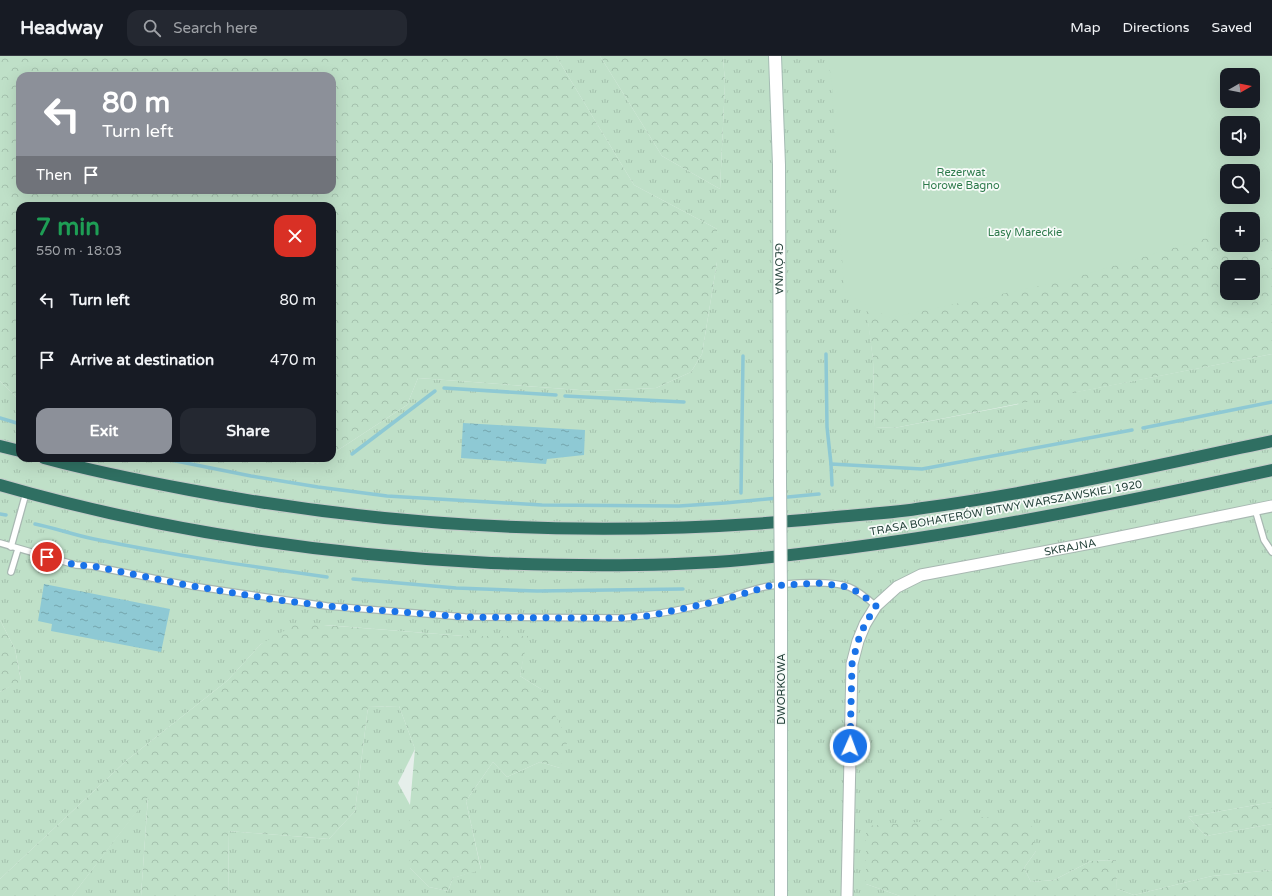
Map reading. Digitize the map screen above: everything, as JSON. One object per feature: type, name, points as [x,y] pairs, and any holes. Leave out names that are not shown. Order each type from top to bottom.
[{"type":"highway","name":"TRASA BOHATERÓW BITWY WARSZAWSKIEJ 1920","points":[[61,462],[151,483],[248,501],[388,520],[532,529],[639,529],[728,526],[785,522],[921,509],[1036,490],[1272,441]]},
{"type":"highway","points":[[0,446],[16,450]]},
{"type":"highway","name":"TRASA BOHATERÓW BITWY WARSZAWSKIEJ 1920","points":[[0,485],[26,493],[120,515],[198,530],[303,547],[383,556],[530,564],[659,565],[729,561],[852,548],[941,536],[1068,513],[1272,470]]},
{"type":"street","name":"GŁÓWNA","points":[[775,56],[779,165],[780,482]]},
{"type":"street","name":"DWORKOWA","points":[[780,482],[782,896]]},
{"type":"street","name":"SKRAJNA","points":[[876,606],[897,587],[921,575],[1091,543],[1272,506]]},
{"type":"street","points":[[847,896],[852,664],[858,641],[865,624],[876,606]]},
{"type":"lane","points":[[11,547],[26,493]]},
{"type":"lane","points":[[1255,509],[1264,540],[1272,552]]},
{"type":"lane","points":[[0,543],[76,565],[92,566],[192,586],[327,606],[393,612],[465,617],[635,617],[668,612],[719,601],[769,586],[817,583],[849,587],[876,606]]},
{"type":"lane","points":[[11,572],[18,549]]},
{"type":"green space","points":[[0,56],[556,56],[634,185],[717,229],[717,262],[702,354],[691,372],[656,388],[593,391],[418,378],[407,405],[336,451],[336,202],[16,202],[16,397],[0,381]]},
{"type":"green space","points":[[556,56],[600,56],[662,156],[720,189],[725,84],[723,56],[842,56],[1076,392],[1272,354],[1272,802],[1188,817],[1206,836],[1272,824],[1272,870],[1212,876],[1134,895],[1117,889],[1115,860],[1091,861],[1054,880],[1031,882],[1024,868],[1036,851],[866,884],[900,896],[229,896],[228,831],[329,839],[355,811],[368,707],[399,706],[415,749],[398,783],[410,805],[410,868],[429,887],[448,891],[453,878],[481,869],[466,801],[493,762],[507,777],[540,762],[560,768],[541,689],[520,676],[527,636],[464,636],[325,625],[261,644],[227,681],[127,760],[0,879],[0,692],[21,680],[15,649],[0,620],[0,381],[16,397],[16,462],[304,462],[317,464],[320,462],[336,462],[336,451],[407,405],[418,378],[593,391],[656,388],[691,372],[702,354],[717,262],[717,229],[634,185]],"holes":[[[868,319],[1019,404],[894,428],[875,427],[873,360]]]},
{"type":"green space","points":[[600,56],[723,56],[725,84],[720,189],[662,156]]},
{"type":"green space","name":"Rezerwat Horowe Bagno","points":[[828,56],[1272,56],[1272,234],[1260,233],[1260,212],[1220,212],[1220,234],[1063,281],[889,318],[844,291],[832,86]]},
{"type":"green space","name":"Lasy Mareckie","points":[[1272,56],[1272,354],[894,428],[875,427],[873,360],[859,254],[1220,104],[1220,108],[1260,108],[1260,68]]},
{"type":"green space","points":[[304,462],[320,462],[317,464]]},
{"type":"green space","points":[[0,620],[15,649],[21,681],[0,692]]},
{"type":"green space","points":[[298,623],[464,636],[528,636],[520,676],[541,689],[568,739],[560,768],[540,762],[507,777],[493,762],[466,801],[481,870],[453,878],[448,891],[429,887],[410,868],[410,805],[415,749],[399,706],[368,707],[355,811],[329,839],[228,831],[229,896],[141,896],[148,797],[72,896],[0,896],[0,879],[127,760],[227,681],[261,644]]},
{"type":"green space","points":[[148,796],[141,896],[72,896]]},
{"type":"green space","points":[[1272,802],[1272,824],[1206,836],[1188,817]]},
{"type":"green space","points":[[983,817],[1031,820],[1036,851],[1024,868],[1031,882],[1054,880],[1091,861],[1116,860],[1117,889],[1134,895],[1212,876],[1272,870],[1272,896],[900,896],[866,884],[866,826]]},
{"type":"water","points":[[463,423],[585,430],[584,455],[547,459],[546,464],[461,458]]},
{"type":"water","points":[[44,584],[170,609],[161,652],[51,631],[52,624],[38,621]]},
{"type":"waterway","points":[[826,354],[827,427],[831,464]]},
{"type":"waterway","points":[[741,493],[743,356]]},
{"type":"waterway","points":[[444,388],[556,395]]},
{"type":"waterway","points":[[352,454],[435,391]]},
{"type":"waterway","points":[[565,396],[684,402]]},
{"type":"waterway","points":[[1143,428],[1272,402]]},
{"type":"waterway","points":[[0,418],[16,423]]},
{"type":"waterway","points":[[832,485],[831,464],[922,469],[1132,430]]},
{"type":"waterway","points":[[181,462],[251,476],[387,496],[542,505],[679,506],[819,494]]},
{"type":"waterway","points":[[0,514],[6,515]]},
{"type":"waterway","points":[[35,524],[87,537],[152,550],[327,577]]},
{"type":"waterway","points":[[353,579],[456,588],[537,591],[683,589]]},
{"type":"route","points":[[47,557],[76,565],[92,566],[192,586],[270,599],[385,612],[465,617],[623,618],[648,616],[719,601],[769,586],[817,583],[849,587],[876,606],[865,624],[858,641],[852,664],[850,746]]}]
